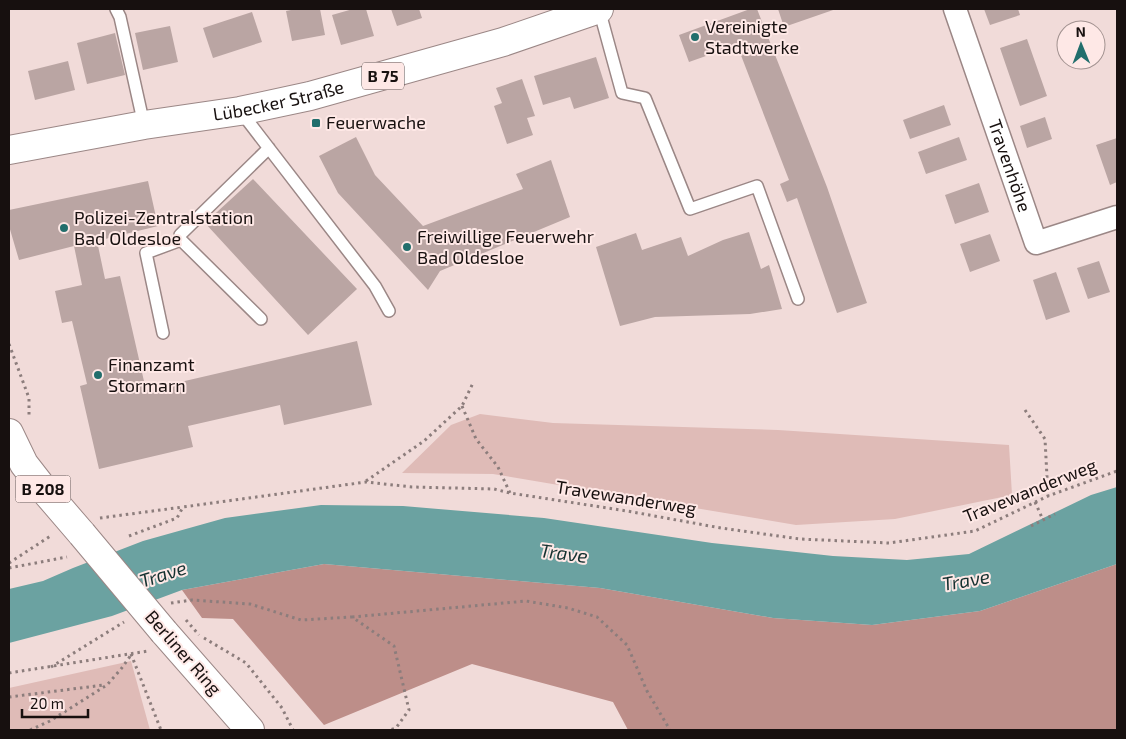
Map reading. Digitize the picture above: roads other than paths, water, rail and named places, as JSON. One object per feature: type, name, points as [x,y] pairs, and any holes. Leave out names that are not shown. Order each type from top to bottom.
[{"type":"main road","name":"Lübecker Straße","points":[[9,150],[144,125],[240,111],[310,96],[504,42],[588,11]]},
{"type":"main road","name":"Berliner Ring","points":[[19,428],[24,464],[45,492],[78,526],[160,641],[250,730]]},
{"type":"street","name":"Travenhöhe","points":[[955,9],[1036,243],[1117,217]]},
{"type":"lane","points":[[116,9],[120,16],[144,125]]},
{"type":"lane","points":[[588,11],[622,94],[645,98],[690,209],[757,186],[798,299]]},
{"type":"lane","points":[[240,111],[375,286],[389,311]]},
{"type":"lane","points":[[261,319],[181,240],[180,234],[269,148]]},
{"type":"lane","points":[[163,333],[146,253],[181,240]]},
{"type":"water","name":"Trave","points":[[1117,487],[1117,564],[980,611],[872,625],[773,618],[600,588],[324,564],[182,590],[112,616],[9,643],[9,589],[43,581],[143,541],[225,518],[321,505],[403,506],[544,518],[712,543],[833,556],[907,560],[969,554],[1091,495]]},
{"type":"place","name":"Vereinigte Stadtwerke","points":[[695,37]]},
{"type":"place","name":"Feuerwache","points":[[316,123]]},
{"type":"place","name":"Polizei-Zentralstation Bad Oldesloe","points":[[64,228]]},
{"type":"place","name":"Freiwillige Feuerwehr Bad Oldesloe","points":[[407,247]]},
{"type":"place","name":"Finanzamt Stormarn","points":[[98,375]]}]
